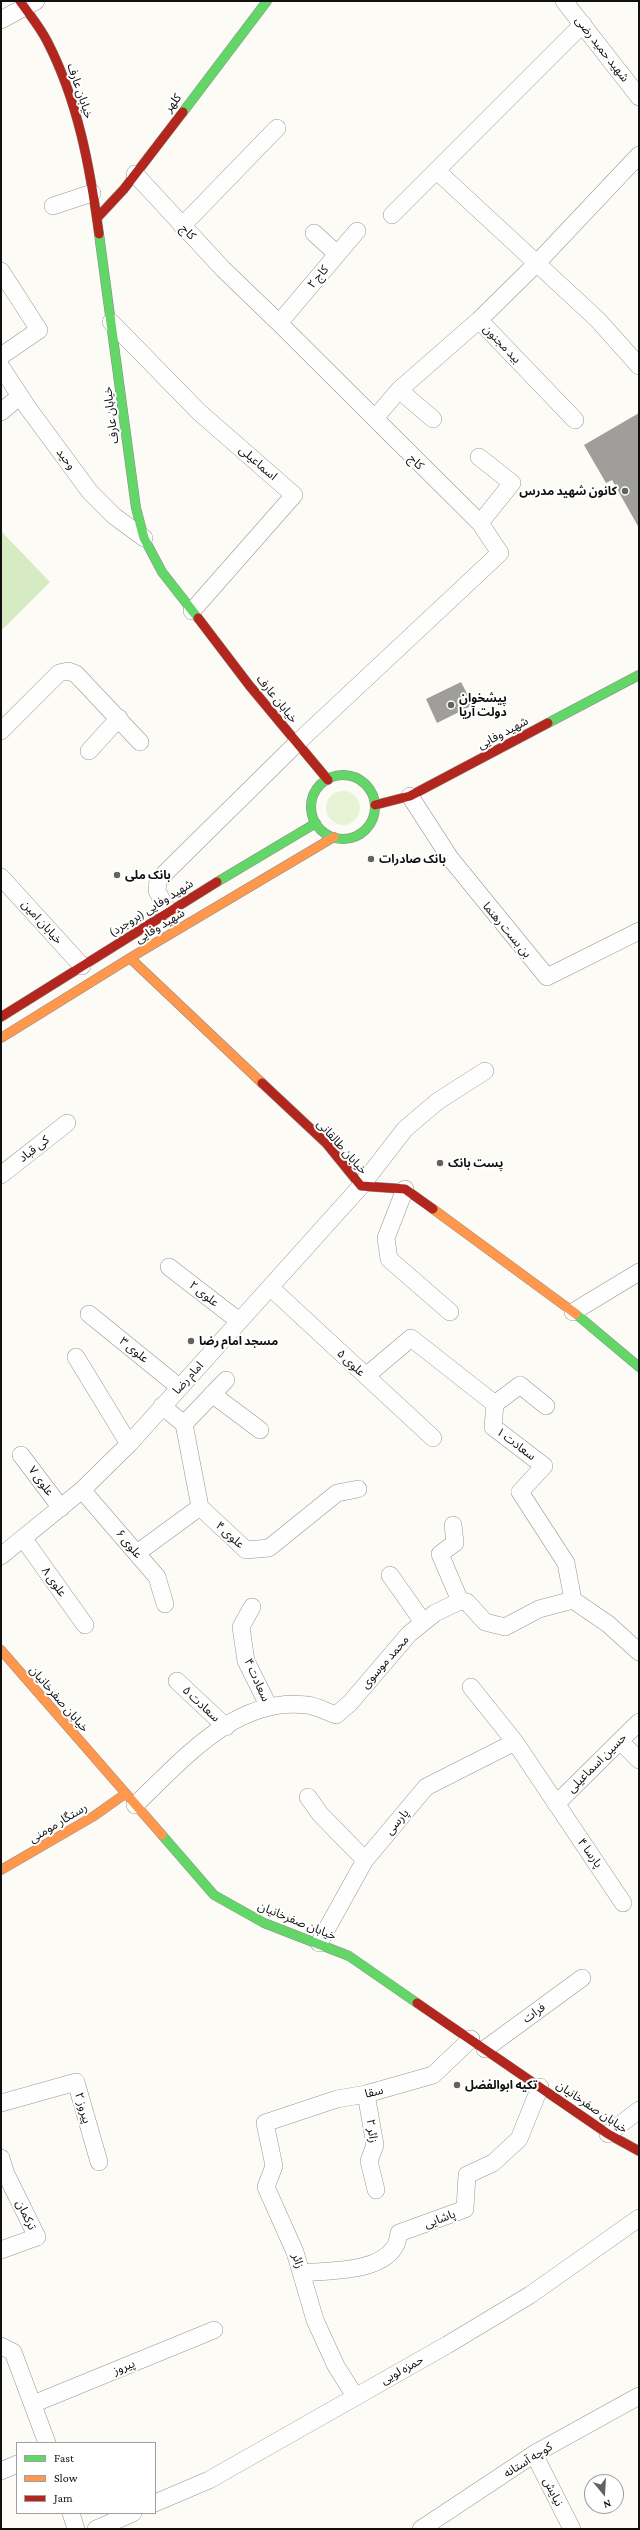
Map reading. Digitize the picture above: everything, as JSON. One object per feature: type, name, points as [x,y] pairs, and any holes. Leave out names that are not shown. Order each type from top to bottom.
[{"type":"street","name":"کلهر","points":[[97,218],[135,174],[267,1]]},
{"type":"street","name":"شهید حمید رضی","points":[[564,1],[639,97]]},
{"type":"street","points":[[1,20],[27,4]]},
{"type":"street","name":"خیابان عارف","points":[[27,4],[47,40],[67,85],[84,139],[97,218],[134,494],[144,538],[162,572],[328,780]]},
{"type":"street","points":[[392,215],[583,24]]},
{"type":"street","points":[[182,226],[277,128]]},
{"type":"street","points":[[479,320],[537,263],[639,155]]},
{"type":"street","points":[[437,171],[598,320],[639,366]]},
{"type":"street","name":"کاج","points":[[135,174],[223,269],[480,523],[500,553],[297,743]]},
{"type":"street","points":[[53,206],[92,193]]},
{"type":"street","name":"کاج ۲","points":[[279,323],[357,231]]},
{"type":"street","points":[[314,233],[337,254]]},
{"type":"street","points":[[1,271],[39,330],[1,356]]},
{"type":"street","name":"بید مجنون","points":[[375,418],[399,390],[479,320],[575,420]]},
{"type":"street","name":"اسماعیلی","points":[[111,322],[199,412],[294,494],[192,611]]},
{"type":"street","name":"وحید","points":[[1,367],[20,396],[90,492],[114,516],[144,538]]},
{"type":"street","points":[[399,390],[433,419]]},
{"type":"street","points":[[1,412],[20,396]]},
{"type":"street","points":[[479,457],[512,483],[480,523]]},
{"type":"street","points":[[1,731],[59,673],[68,671],[76,674],[140,742]]},
{"type":"street","name":"شهید وفایی","points":[[375,805],[410,796],[639,675]]},
{"type":"street","points":[[89,751],[119,718]]},
{"type":"street","points":[[168,911],[157,891],[158,880],[297,743]]},
{"type":"street","points":[[344,775],[359,780],[370,790],[375,805],[372,821],[366,829],[357,836],[347,838],[334,837],[327,834],[316,823],[311,809],[313,798],[317,789],[328,780],[344,775]]},
{"type":"street","name":"بن بست رهنما","points":[[410,796],[450,858],[547,977],[639,931]]},
{"type":"street","name":"شهید وفایی (بروجرد)","points":[[1,1017],[168,911],[316,823]]},
{"type":"street","name":"شهید وفایی","points":[[1,1038],[130,958],[334,837]]},
{"type":"street","name":"خیابان امین","points":[[1,877],[82,966]]},
{"type":"street","name":"خیابان طالقانی","points":[[130,958],[326,1143],[361,1186],[405,1189]]},
{"type":"street","name":"امام رضا","points":[[1,1556],[82,1490],[129,1444],[361,1186],[405,1129],[438,1101],[485,1071]]},
{"type":"street","name":"کی قباد","points":[[1,1175],[67,1123]]},
{"type":"street","points":[[450,1312],[389,1260],[386,1238],[405,1189],[573,1312],[639,1367]]},
{"type":"street","name":"علوی ۲","points":[[169,1267],[239,1321]]},
{"type":"street","points":[[573,1312],[639,1272]]},
{"type":"street","name":"علوی ۵","points":[[270,1287],[433,1438]]},
{"type":"street","name":"علوی ۳","points":[[89,1314],[179,1387]]},
{"type":"street","points":[[366,1376],[411,1338],[496,1404],[520,1385],[546,1406]]},
{"type":"street","points":[[76,1357],[129,1444]]},
{"type":"street","points":[[184,1424],[226,1380]]},
{"type":"street","points":[[212,1394],[260,1430]]},
{"type":"street","name":"سعادت ۱","points":[[496,1404],[493,1427],[544,1466],[520,1492],[566,1563],[573,1600]]},
{"type":"street","points":[[137,1553],[200,1507],[184,1424],[162,1406]]},
{"type":"street","name":"علوی ۷","points":[[21,1455],[61,1508]]},
{"type":"street","name":"علوی ۴","points":[[200,1507],[246,1550],[269,1548],[337,1493],[358,1489]]},
{"type":"street","name":"علوی ۶","points":[[82,1490],[157,1577],[165,1604]]},
{"type":"street","points":[[453,1525],[455,1543],[440,1554],[460,1601],[467,1602],[485,1622],[505,1627],[539,1609],[573,1600],[608,1624],[639,1652]]},
{"type":"street","name":"علوی ۸","points":[[23,1538],[85,1625]]},
{"type":"street","points":[[390,1575],[423,1622]]},
{"type":"street","name":"محمد موسوی","points":[[130,1799],[209,1736],[253,1711],[283,1704],[309,1705],[336,1715],[350,1703],[409,1634],[435,1613],[460,1601]]},
{"type":"street","name":"سعادت ۴","points":[[252,1607],[241,1627],[246,1661],[269,1707]]},
{"type":"street","name":"خیابان صفرخانیان","points":[[1,1650],[214,1895],[264,1923],[349,1956],[608,2134],[639,2151]]},
{"type":"street","name":"سعادت ۵","points":[[177,1681],[226,1726]]},
{"type":"street","name":"پارسا ۴","points":[[471,1687],[515,1742],[623,1902]]},
{"type":"street","name":"حسین اسماعیلی","points":[[556,1804],[639,1722]]},
{"type":"street","points":[[620,1741],[639,1760]]},
{"type":"street","name":"پارسی","points":[[318,1943],[365,1860],[426,1787],[515,1742]]},
{"type":"street","points":[[308,1797],[320,1814],[365,1860]]},
{"type":"street","name":"رستگار مومنی","points":[[1,1870],[94,1816],[130,1799]]},
{"type":"street","name":"فرات","points":[[485,2049],[582,1978]]},
{"type":"street","name":"سقا","points":[[265,2123],[337,2099],[366,2094],[433,2074],[471,2039]]},
{"type":"street","name":"پیروز ۲","points":[[1,2103],[76,2082],[99,2162]]},
{"type":"street","name":"پاشایی","points":[[302,2273],[338,2269],[358,2269],[379,2260],[394,2248],[399,2234],[465,2210],[467,2175],[493,2163],[519,2139],[540,2087]]},
{"type":"street","name":"زائر ۲","points":[[366,2094],[375,2145],[368,2160],[376,2190]]},
{"type":"street","points":[[608,2134],[639,2110]]},
{"type":"street","name":"زائر","points":[[265,2123],[274,2166],[266,2187],[296,2252],[315,2320],[336,2366],[355,2396]]},
{"type":"street","name":"ترکمان","points":[[1,2158],[6,2174],[37,2237],[1,2250]]},
{"type":"street","name":"حمزه لویی","points":[[156,2504],[209,2480],[447,2345],[530,2295],[639,2218]]},
{"type":"street","name":"پیروز","points":[[33,2404],[214,2330]]},
{"type":"street","points":[[1,2346],[14,2352],[47,2442]]},
{"type":"street","name":"کوچه آستانه","points":[[421,2529],[534,2454],[639,2396]]},
{"type":"street","name":"نیایش","points":[[534,2454],[572,2529]]},
{"type":"street","points":[[1,2471],[16,2464]]},
{"type":"street","points":[[71,2514],[76,2529]]},
{"type":"street","points":[[96,2529],[131,2514]]},
{"type":"green space","points":[[1,531],[50,582],[1,631]]},
{"type":"green space","points":[[340,791],[346,791],[350,792],[357,798],[360,808],[359,815],[353,822],[346,825],[340,825],[336,824],[329,818],[326,811],[326,805],[327,801],[333,794]]},
{"type":"building","name":"کانون شهید مدرس","points":[[639,413],[639,528],[612,480],[606,483],[584,445]]},
{"type":"building","name":"پیشخوان دولت آریا","points":[[461,682],[473,705],[437,723],[426,699]]},
{"type":"traffic: fast","points":[[183,112],[267,1]]},
{"type":"traffic: fast","points":[[99,234],[136,508],[144,538],[162,572],[198,618]]},
{"type":"traffic: fast","points":[[548,723],[639,675]]},
{"type":"traffic: fast","points":[[343,775],[361,781],[369,789],[375,807],[369,825],[361,833],[343,839],[325,833],[317,825],[311,807],[317,789],[325,781],[343,775]]},
{"type":"traffic: fast","points":[[217,882],[316,823]]},
{"type":"traffic: fast","points":[[576,1314],[639,1367]]},
{"type":"traffic: fast","points":[[162,1835],[214,1895],[264,1923],[349,1956],[417,2003]]},
{"type":"traffic: slow","points":[[1,1038],[130,958],[334,837]]},
{"type":"traffic: slow","points":[[130,958],[262,1083]]},
{"type":"traffic: slow","points":[[433,1209],[576,1314]]},
{"type":"traffic: slow","points":[[1,1650],[162,1835]]},
{"type":"traffic: slow","points":[[1,1870],[94,1816],[125,1794]]},
{"type":"traffic: jam","points":[[20,1],[44,36],[58,64],[67,87],[75,111],[87,159],[99,234]]},
{"type":"traffic: jam","points":[[97,218],[124,189],[183,112]]},
{"type":"traffic: jam","points":[[198,618],[249,685],[328,780]]},
{"type":"traffic: jam","points":[[375,805],[410,796],[548,723]]},
{"type":"traffic: jam","points":[[1,1017],[217,882]]},
{"type":"traffic: jam","points":[[262,1083],[326,1143],[361,1186],[405,1189],[433,1209]]},
{"type":"traffic: jam","points":[[417,2003],[608,2134],[639,2151]]},
{"type":"place","name":"کانون شهید مدرس","points":[[625,491]]},
{"type":"place","name":"پیشخوان دولت آریا","points":[[451,705]]},
{"type":"place","name":"بانک صادرات","points":[[371,859]]},
{"type":"place","name":"بانک ملی","points":[[117,875]]},
{"type":"place","name":"پست بانک","points":[[440,1163]]},
{"type":"place","name":"مسجد امام رضا","points":[[191,1341]]},
{"type":"place","name":"تکیه ابوالفضل","points":[[457,2085]]}]
